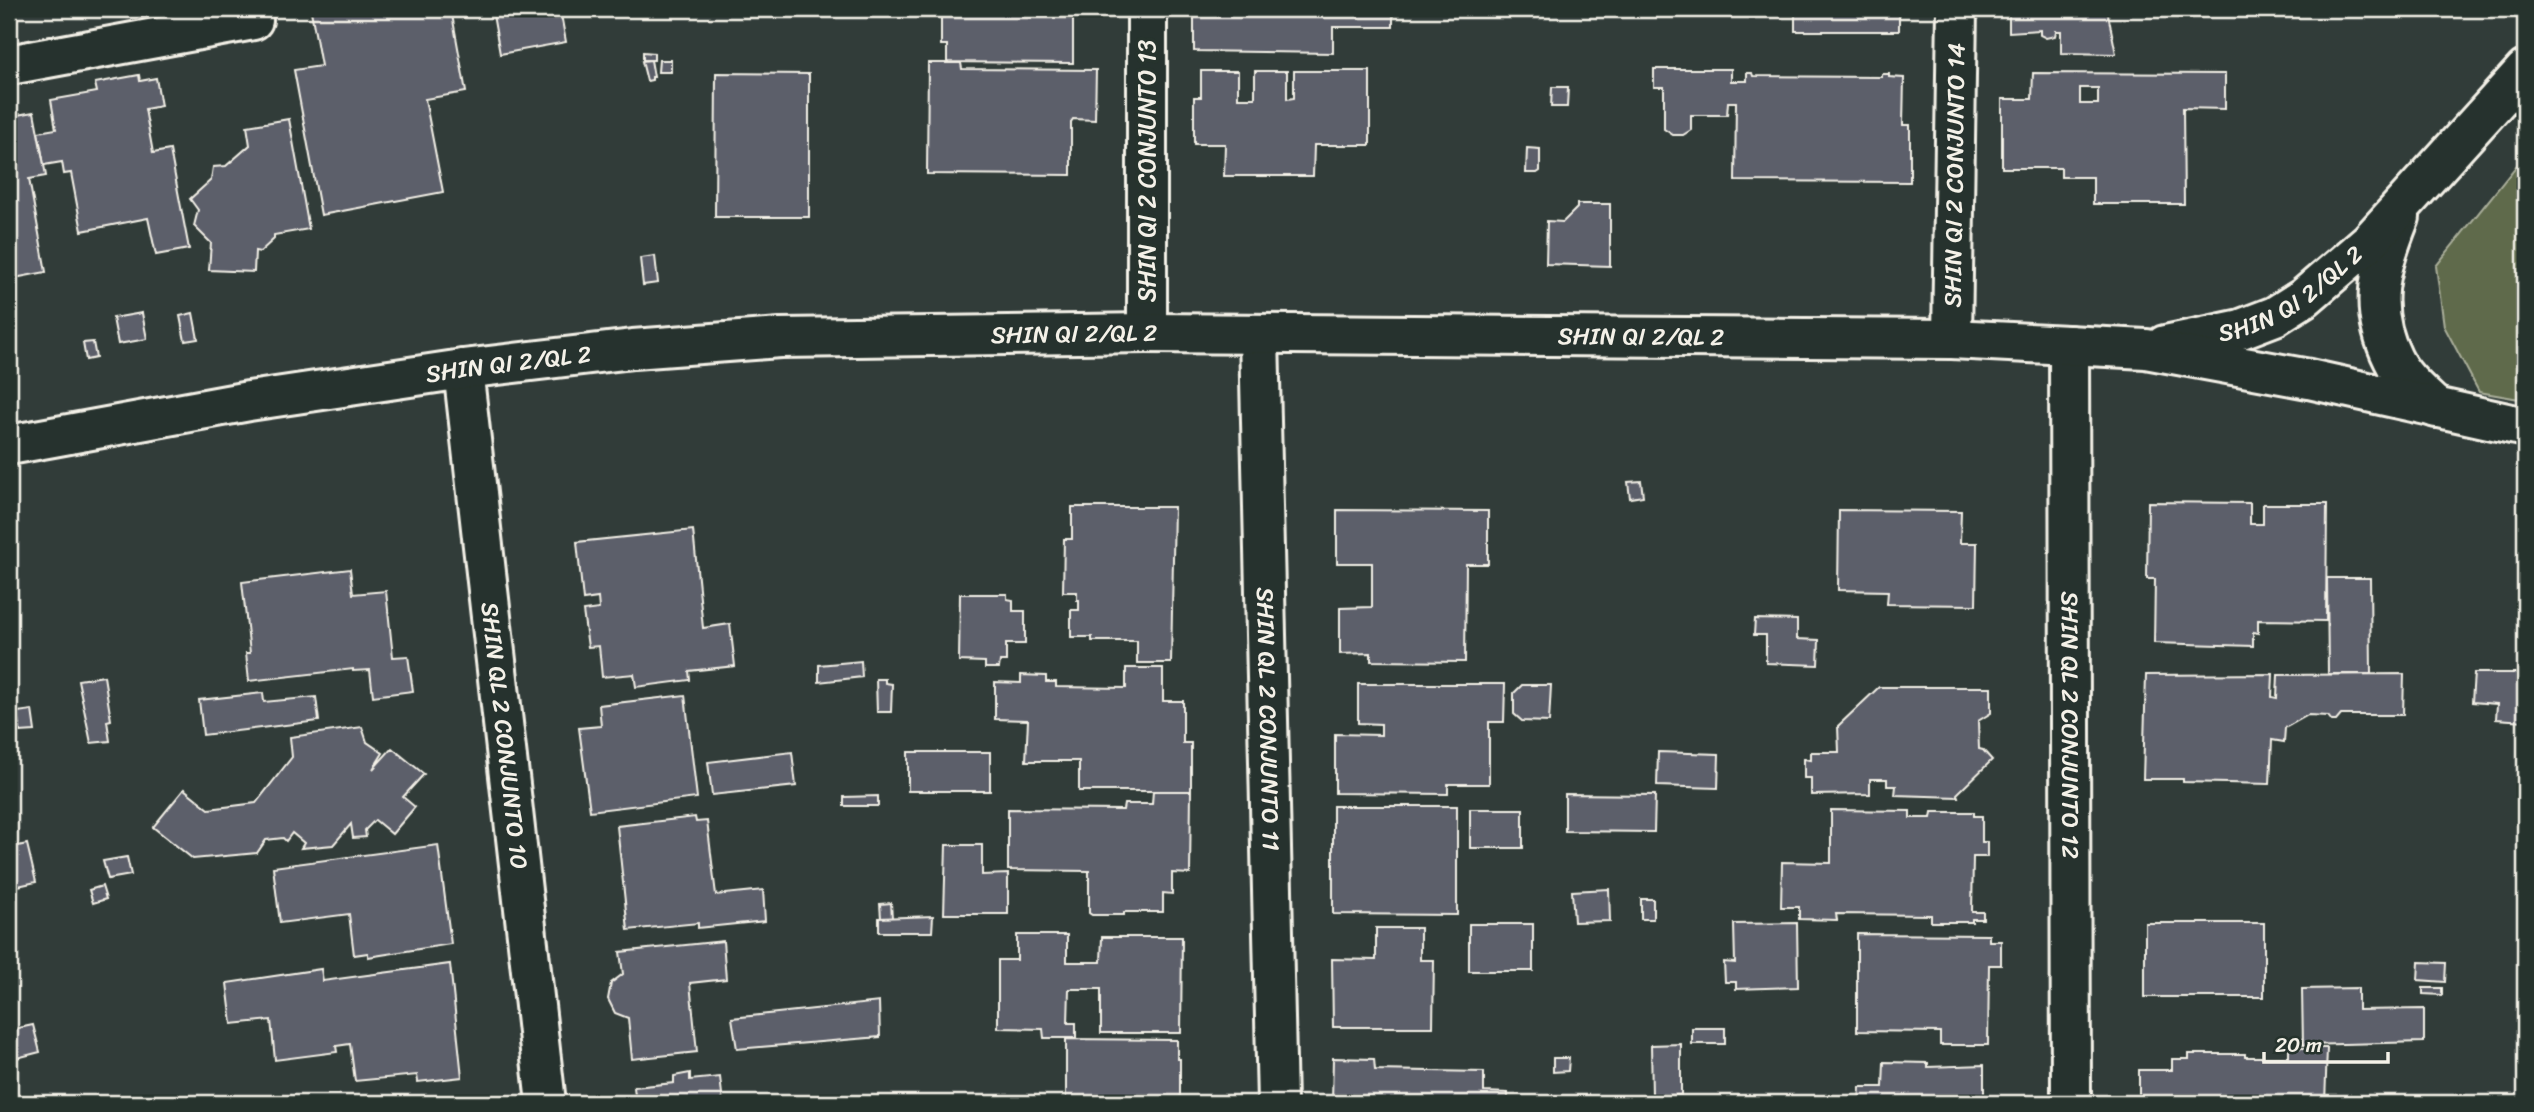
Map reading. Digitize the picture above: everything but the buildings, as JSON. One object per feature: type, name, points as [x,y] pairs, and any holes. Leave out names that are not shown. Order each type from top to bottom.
[{"type":"street","name":"SHIN QI 2 CONJUNTO 13","points":[[1147,9],[1147,333]]},
{"type":"street","name":"SHIN QI 2 CONJUNTO 14","points":[[1952,339],[1957,9]]},
{"type":"street","points":[[9,65],[253,20]]},
{"type":"street","name":"SHIN QI 2/QL 2","points":[[2146,349],[2241,329],[2275,316],[2305,297],[2369,242],[2525,70]]},
{"type":"street","points":[[2409,196],[2383,260],[2377,293],[2382,331],[2393,360],[2408,380],[2436,408]]},
{"type":"street","name":"SHIN QI 2/QL 2","points":[[9,445],[249,401],[463,369],[633,349],[780,338],[1147,333],[1259,336],[1952,339],[2146,349],[2309,379],[2525,428]]},
{"type":"street","name":"SHIN QL 2 CONJUNTO 11","points":[[1259,336],[1277,1103]]},
{"type":"street","name":"SHIN QL 2 CONJUNTO 12","points":[[2069,345],[2071,1103]]},
{"type":"street","name":"SHIN QL 2 CONJUNTO 10","points":[[463,369],[546,1103]]},
{"type":"green space","points":[[2525,155],[2525,400],[2479,392],[2444,326],[2436,266]]}]
